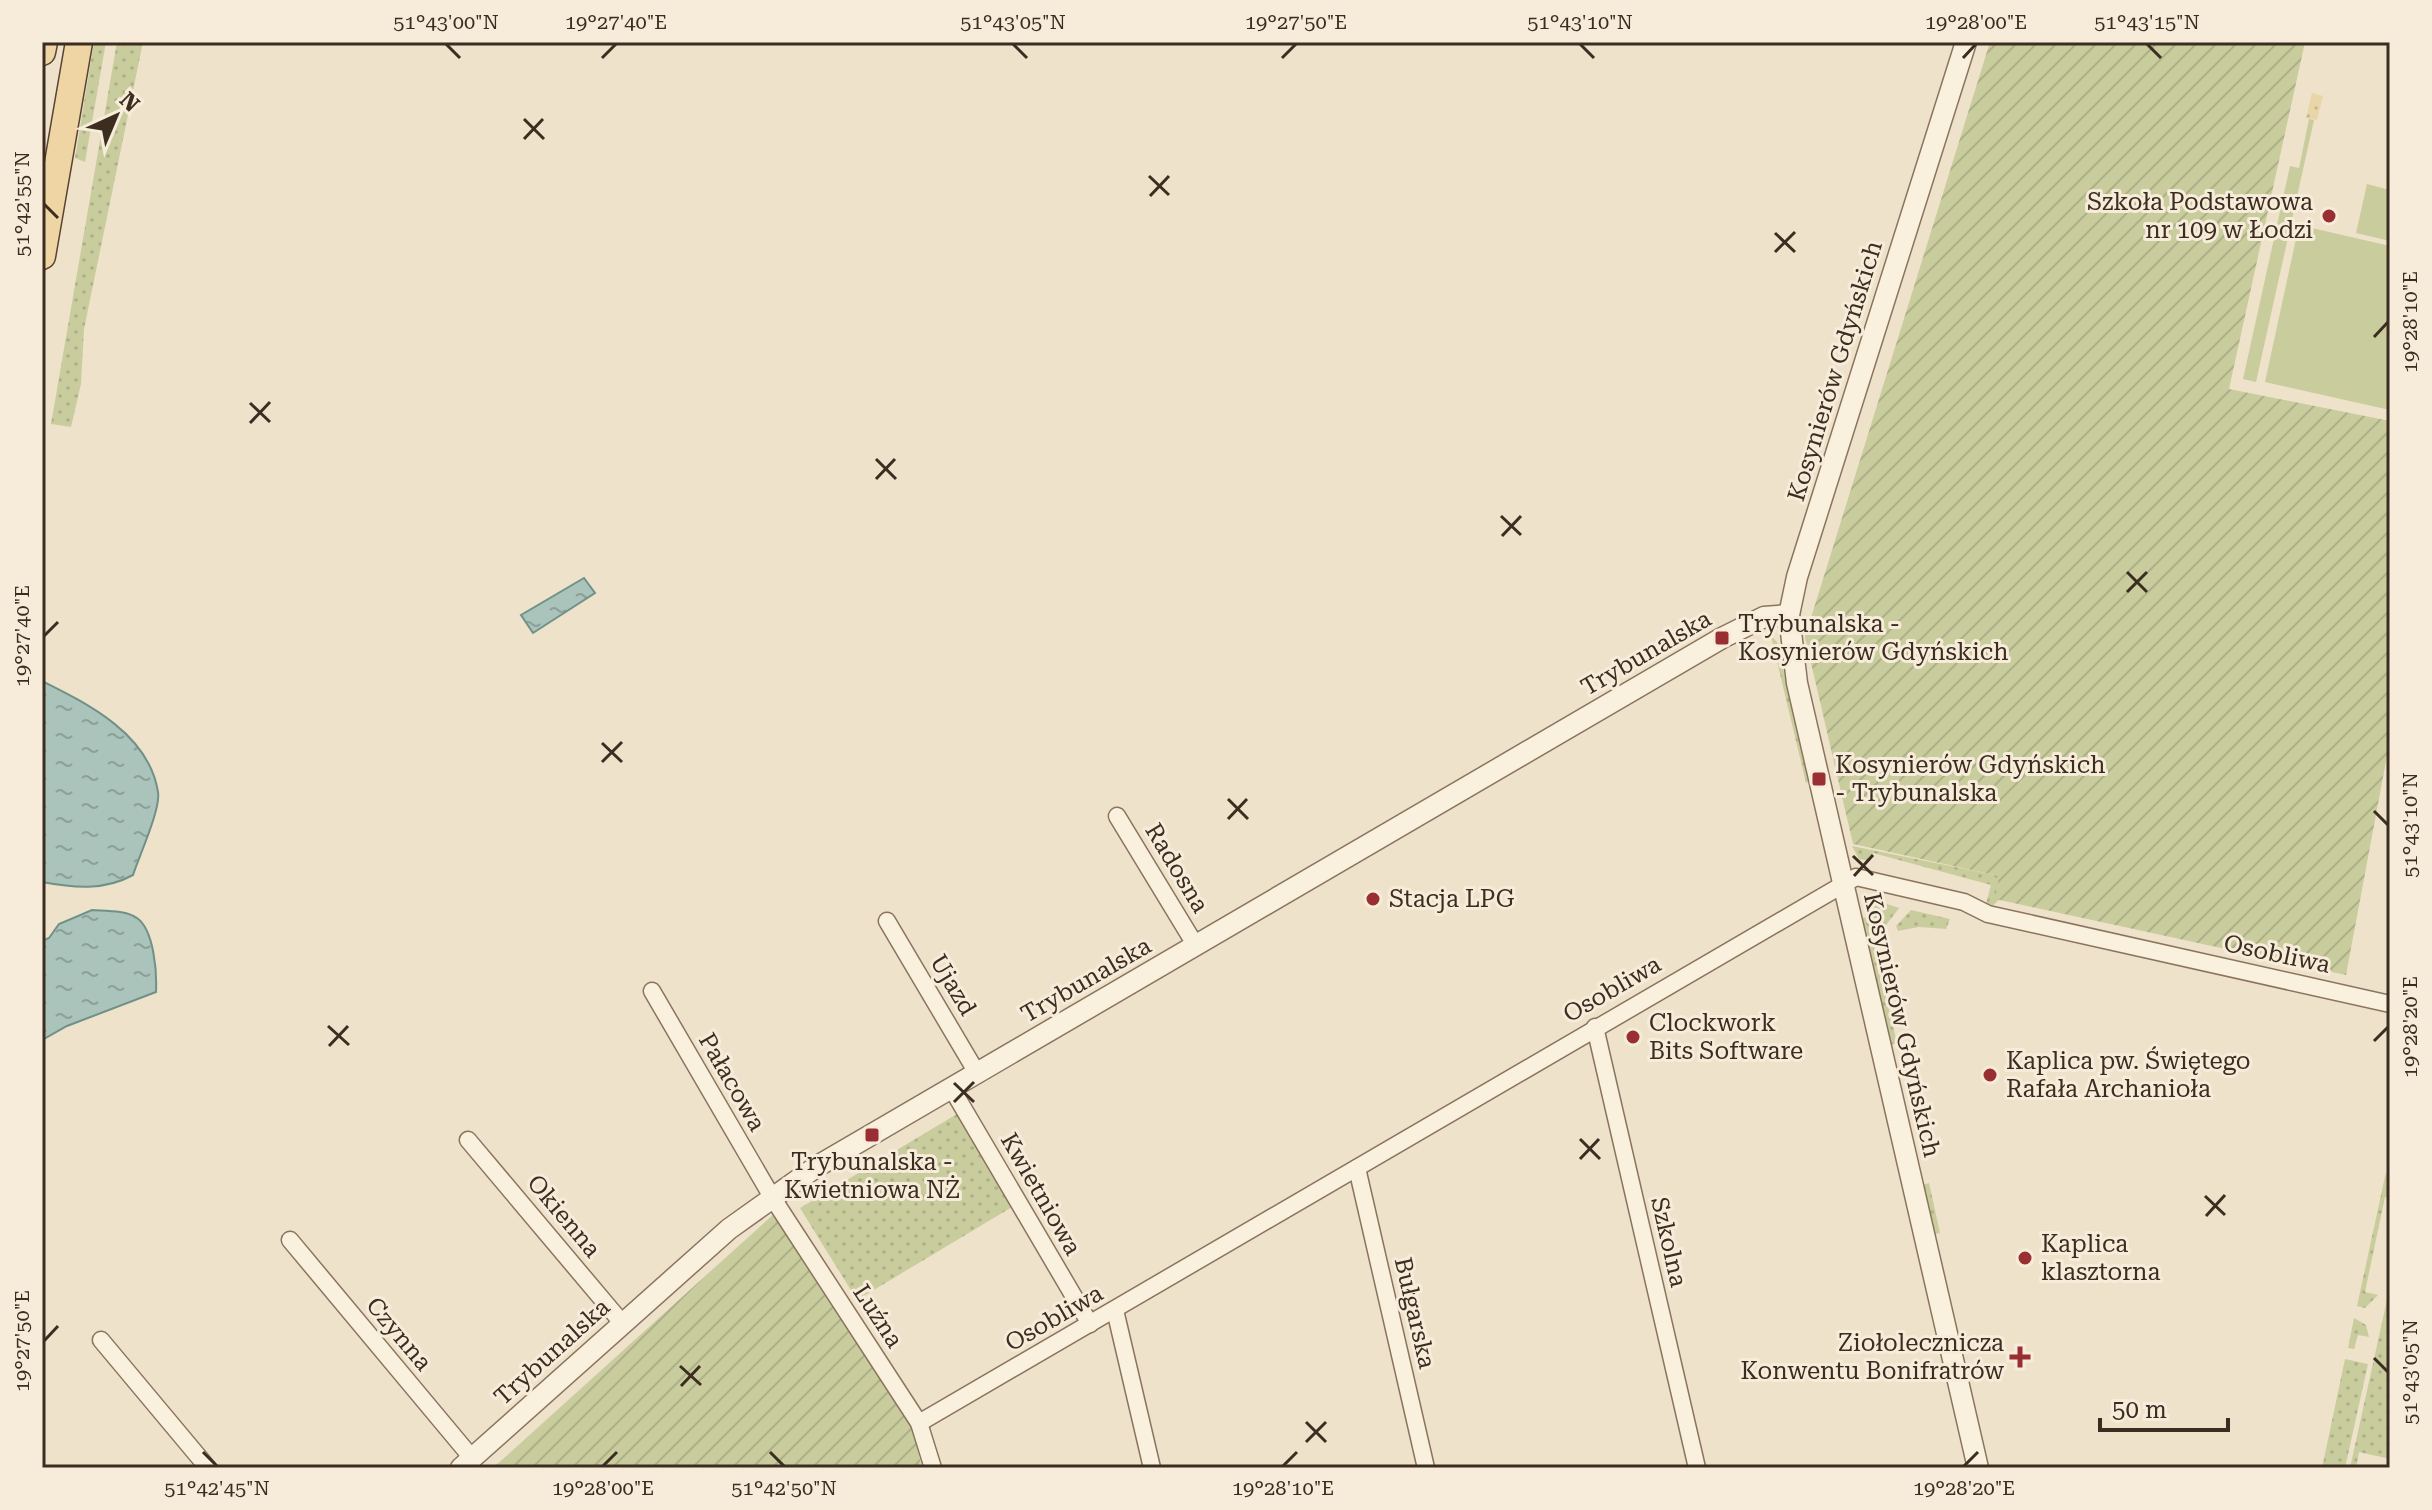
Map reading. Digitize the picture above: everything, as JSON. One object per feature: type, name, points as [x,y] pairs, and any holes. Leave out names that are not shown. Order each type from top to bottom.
[{"type":"main road","points":[[42,52],[44,42]]},
{"type":"main road","points":[[42,256],[79,42]]},
{"type":"street","name":"Kosynierów Gdyńskich","points":[[1966,42],[1797,577],[1789,615],[1797,683],[1978,1468]]},
{"type":"street","name":"Trybunalska","points":[[466,1463],[772,1197],[977,1073],[1722,638],[1764,617],[1789,615]]},
{"type":"street","name":"Radosna","points":[[1117,816],[1196,946]]},
{"type":"street","name":"Osobliwa","points":[[919,1423],[1595,1027],[1843,883],[1861,876],[1964,902],[1988,914],[2390,1004]]},
{"type":"street","name":"Ujazd","points":[[887,921],[977,1073]]},
{"type":"street","name":"Pałacowa","points":[[652,991],[772,1197]]},
{"type":"street","name":"Szkolna","points":[[1595,1027],[1697,1468]]},
{"type":"street","name":"Kwietniowa","points":[[952,1089],[1090,1324]]},
{"type":"street","name":"Okienna","points":[[468,1140],[623,1324]]},
{"type":"street","name":"Bułgarska","points":[[1357,1168],[1426,1468]]},
{"type":"street","name":"Luźna","points":[[772,1197],[919,1423],[933,1468]]},
{"type":"street","name":"Czynna","points":[[290,1240],[466,1463]]},
{"type":"street","points":[[1115,1310],[1152,1468]]},
{"type":"street","points":[[101,1340],[208,1468]]},
{"type":"green space","points":[[94,42],[106,42],[85,162],[75,158]]},
{"type":"green space","points":[[117,42],[143,42],[84,329],[81,384],[71,427],[51,424]]},
{"type":"green space","points":[[1990,42],[2305,42],[2229,389],[2390,421],[2390,740],[2346,975],[1995,899],[1999,876],[1853,844],[1805,637]]},
{"type":"green space","points":[[2309,119],[2314,120],[2256,382],[2243,379],[2290,166],[2299,168]]},
{"type":"green space","points":[[2367,184],[2390,190],[2390,241],[2356,233]]},
{"type":"green space","points":[[2299,225],[2390,246],[2390,410],[2265,382]]},
{"type":"green space","points":[[1771,636],[1777,642],[1809,782],[1806,783]]},
{"type":"green space","points":[[1852,846],[2000,876],[1996,898],[2000,899],[1989,909],[1986,904],[1991,885],[1873,853],[1870,861],[1859,859]]},
{"type":"green space","points":[[1872,899],[1899,908],[1877,937],[1869,902]]},
{"type":"green space","points":[[1911,910],[1950,919],[1946,929],[1919,927],[1898,931],[1896,926]]},
{"type":"green space","points":[[1867,917],[1897,1043],[1890,1045],[1861,918]]},
{"type":"green space","points":[[957,1114],[1012,1207],[857,1300],[800,1208]]},
{"type":"green space","points":[[2386,1172],[2390,1198],[2385,1197],[2365,1292],[2378,1295],[2365,1308],[2357,1306]]},
{"type":"green space","points":[[1929,1183],[1940,1233],[1933,1235],[1922,1185]]},
{"type":"green space","points":[[775,1213],[912,1427],[922,1468],[493,1468]]},
{"type":"green space","points":[[2390,1286],[2390,1459],[2359,1452],[2356,1468],[2350,1468]]},
{"type":"green space","points":[[2354,1318],[2366,1325],[2369,1337],[2358,1335],[2354,1349],[2348,1348]]},
{"type":"green space","points":[[2345,1359],[2368,1364],[2345,1468],[2322,1468]]},
{"type":"sand","points":[[2312,93],[2323,96],[2317,120],[2306,118]]},
{"type":"water","points":[[584,578],[595,593],[533,633],[521,615]]},
{"type":"water","points":[[42,681],[114,723],[143,753],[152,772],[158,792],[156,809],[133,875],[122,880],[89,887],[42,882]]},
{"type":"water","points":[[92,910],[127,914],[143,924],[151,941],[156,992],[67,1026],[42,1040],[42,941],[49,938],[59,924]]},
{"type":"place","name":"Szkoła Podstawowa nr 109 w Łodzi","points":[[2329,216]]},
{"type":"place","name":"Trybunalska - Kosynierów Gdyńskich","points":[[1722,638]]},
{"type":"place","name":"Kosynierów Gdyńskich - Trybunalska","points":[[1819,779]]},
{"type":"place","name":"Stacja LPG","points":[[1373,899]]},
{"type":"place","name":"Clockwork Bits Software","points":[[1633,1037]]},
{"type":"place","name":"Kaplica pw. Świętego Rafała Archanioła","points":[[1990,1075]]},
{"type":"place","name":"Trybunalska - Kwietniowa NŻ","points":[[872,1135]]},
{"type":"place","name":"Kaplica klasztorna","points":[[2025,1258]]},
{"type":"place","name":"Ziołolecznicza Konwentu Bonifratrów","points":[[2020,1357]]}]
